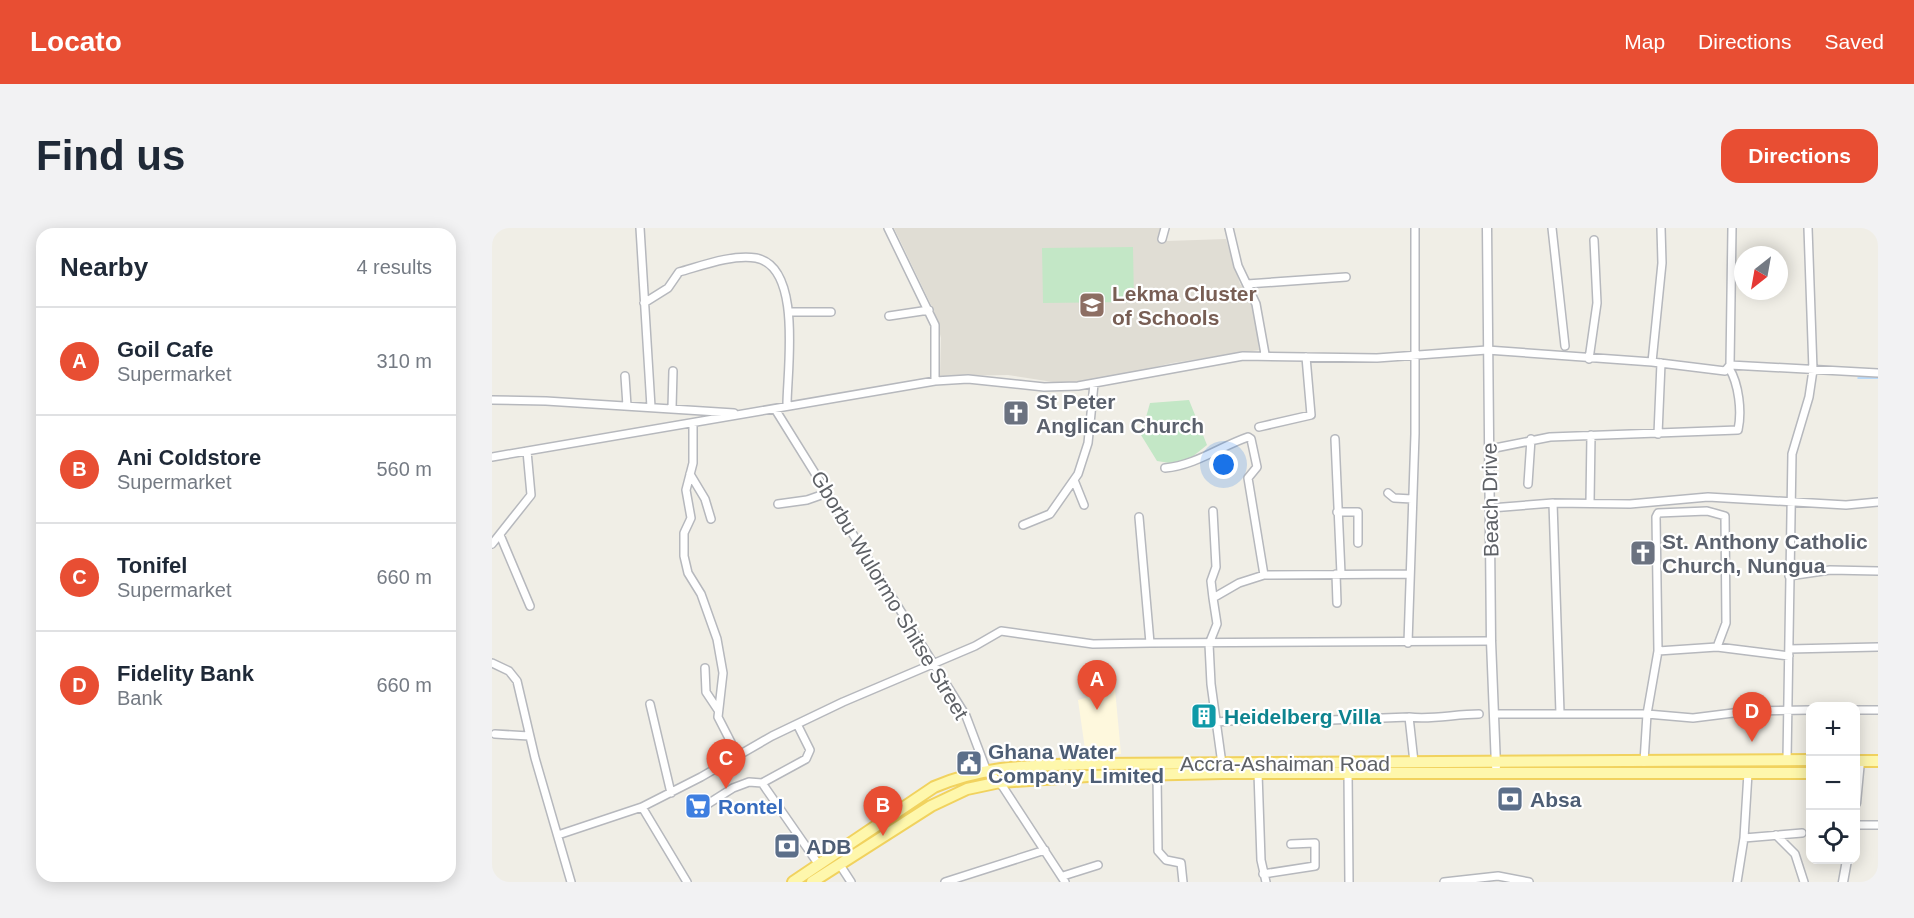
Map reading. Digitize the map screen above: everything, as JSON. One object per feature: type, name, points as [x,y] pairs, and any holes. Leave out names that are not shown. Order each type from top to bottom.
[{"type":"main road","name":"Accra-Ashaiman Road","points":[[812,882],[931,806],[967,789],[1000,782],[1088,776],[1348,773],[1644,762],[1806,760]]},
{"type":"main road","points":[[1860,762],[1878,761]]},
{"type":"main road","name":"Accra-Ashaiman Road","points":[[793,882],[934,787],[986,769],[1087,764],[1414,762],[1496,767],[1562,775],[1806,773]]},
{"type":"street","points":[[640,228],[651,407]]},
{"type":"street","points":[[888,228],[929,310],[936,333],[935,381]]},
{"type":"street","points":[[1162,239],[1165,228]]},
{"type":"street","points":[[1229,228],[1238,266],[1256,304],[1265,354]]},
{"type":"street","points":[[1408,643],[1415,354],[1415,228]]},
{"type":"street","name":"Beach Drive","points":[[1487,228],[1491,641],[1496,767]]},
{"type":"street","points":[[1552,228],[1565,346]]},
{"type":"street","points":[[1652,362],[1662,263],[1661,228]]},
{"type":"street","points":[[1490,449],[1531,440],[1591,435],[1738,430],[1739,414],[1735,381],[1730,366],[1732,228]]},
{"type":"street","points":[[1787,760],[1792,454],[1809,397],[1812,370],[1808,228]]},
{"type":"street","points":[[1589,359],[1597,303],[1594,240]]},
{"type":"street","points":[[644,303],[668,288],[679,272],[741,257],[754,258],[767,263],[780,277],[789,312],[787,405]]},
{"type":"street","points":[[1247,284],[1346,277]]},
{"type":"street","points":[[889,316],[929,310]]},
{"type":"street","points":[[789,312],[831,312]]},
{"type":"street","points":[[492,457],[693,425],[787,405],[935,381],[968,379],[1044,387],[1094,384],[1243,356],[1265,354],[1377,358],[1487,350],[1652,362],[1722,371],[1730,366],[1878,373]]},
{"type":"street","points":[[1259,427],[1311,414],[1306,357]]},
{"type":"street","points":[[1658,434],[1661,363]]},
{"type":"street","points":[[672,408],[673,371]]},
{"type":"street","points":[[624,376],[627,406]]},
{"type":"street","points":[[1023,525],[1050,514],[1067,485],[1074,480],[1088,443],[1094,384]]},
{"type":"street","points":[[492,400],[672,408],[743,414]]},
{"type":"street","name":"Gborbu Wulormo Shitse Street","points":[[775,409],[966,716],[986,769],[1000,782],[1064,879]]},
{"type":"street","points":[[693,425],[693,463],[686,490],[691,518],[684,533],[684,556],[688,573],[701,594],[717,639],[723,673],[718,717],[738,756]]},
{"type":"street","points":[[1590,502],[1591,435]]},
{"type":"street","points":[[1165,468],[1197,461],[1235,441],[1248,437],[1251,439],[1257,467],[1248,478],[1264,575]]},
{"type":"street","points":[[1335,439],[1337,603]]},
{"type":"street","points":[[1528,484],[1531,440]]},
{"type":"street","points":[[492,544],[531,495],[527,451]]},
{"type":"street","points":[[690,474],[705,500],[711,519]]},
{"type":"street","points":[[1074,480],[1084,505]]},
{"type":"street","points":[[778,504],[807,500],[827,493]]},
{"type":"street","points":[[1388,493],[1394,498],[1412,499]]},
{"type":"street","points":[[1491,508],[1553,502],[1630,504],[1708,497],[1846,505],[1878,502]]},
{"type":"street","points":[[1553,502],[1560,712]]},
{"type":"street","points":[[1213,511],[1216,567],[1211,580],[1217,624],[1209,644],[1222,764]]},
{"type":"street","points":[[1644,762],[1647,714],[1658,651],[1656,515],[1671,511],[1707,511],[1725,516],[1726,622],[1717,647]]},
{"type":"street","points":[[1337,512],[1358,512],[1358,543]]},
{"type":"street","points":[[1139,517],[1150,643]]},
{"type":"street","points":[[500,535],[530,606]]},
{"type":"street","points":[[1790,576],[1830,570],[1878,571]]},
{"type":"street","points":[[1213,598],[1239,583],[1264,575],[1410,574]]},
{"type":"street","points":[[558,835],[642,807],[797,724],[975,646],[1006,630],[1067,642],[1209,644],[1491,641]]},
{"type":"street","points":[[1658,651],[1717,647],[1789,653],[1878,647]]},
{"type":"street","points":[[492,663],[509,670],[517,681],[529,736],[571,882]]},
{"type":"street","points":[[705,668],[706,692],[718,710]]},
{"type":"street","points":[[650,704],[671,793]]},
{"type":"street","points":[[1494,714],[1560,712],[1647,714],[1692,718],[1749,711],[1806,710]]},
{"type":"street","points":[[1860,710],[1878,711]]},
{"type":"street","points":[[1331,720],[1409,717],[1421,719],[1451,714],[1479,714]]},
{"type":"street","points":[[1409,717],[1414,762]]},
{"type":"street","points":[[1217,722],[1268,718]]},
{"type":"street","points":[[703,807],[733,788],[749,782],[762,783],[809,756],[809,747],[797,724]]},
{"type":"street","points":[[495,734],[529,736]]},
{"type":"street","points":[[1737,882],[1744,838],[1748,772]]},
{"type":"street","points":[[1258,773],[1263,874],[1266,882]]},
{"type":"street","points":[[1348,773],[1349,882]]},
{"type":"street","points":[[1157,775],[1158,851],[1162,858],[1181,863],[1183,882]]},
{"type":"street","points":[[762,783],[819,865]]},
{"type":"street","points":[[642,807],[687,882]]},
{"type":"street","points":[[1860,825],[1878,825]]},
{"type":"street","points":[[1744,838],[1802,833]]},
{"type":"street","points":[[1776,835],[1795,854],[1804,882]]},
{"type":"street","points":[[1263,874],[1316,866],[1315,843],[1291,844]]},
{"type":"street","points":[[945,882],[1045,850]]},
{"type":"street","points":[[1843,882],[1846,864]]},
{"type":"street","points":[[840,865],[851,882]]},
{"type":"street","points":[[1064,879],[1098,865]]},
{"type":"street","points":[[1444,882],[1498,876],[1529,882]]},
{"type":"shaded area","name":"Lekma Cluster of Schools","points":[[894,228],[1166,228],[1167,241],[1226,239],[1240,284],[1253,299],[1259,350],[1172,363],[1101,380],[1059,383],[1008,375],[940,376],[941,338],[934,311]]},
{"type":"shaded area","points":[[1115,689],[1121,754],[1086,756],[1078,700]]},
{"type":"green space","points":[[1133,247],[1134,302],[1043,303],[1042,248]]},
{"type":"green space","points":[[1189,400],[1207,445],[1182,465],[1157,461],[1141,435],[1150,403]]},
{"type":"waterway","points":[[1858,378],[1878,378]]},
{"type":"place","name":"Lekma Cluster of Schools","points":[[1092,305]]},
{"type":"place","name":"St Peter Anglican Church","points":[[1016,413]]},
{"type":"place","name":"St. Anthony Catholic Church, Nungua","points":[[1643,553]]},
{"type":"place","name":"Goil Cafe","points":[[1097,710]]},
{"type":"place","name":"Heidelberg Villa","points":[[1204,716]]},
{"type":"place","name":"Fidelity Bank","points":[[1752,742]]},
{"type":"place","name":"Ghana Water Company Limited","points":[[969,763]]},
{"type":"place","name":"Tonifel","points":[[726,789]]},
{"type":"place","name":"Absa","points":[[1510,799]]},
{"type":"place","name":"Rontel","points":[[698,806]]},
{"type":"place","name":"Ani Coldstore","points":[[883,836]]},
{"type":"place","name":"ADB","points":[[787,846]]}]
